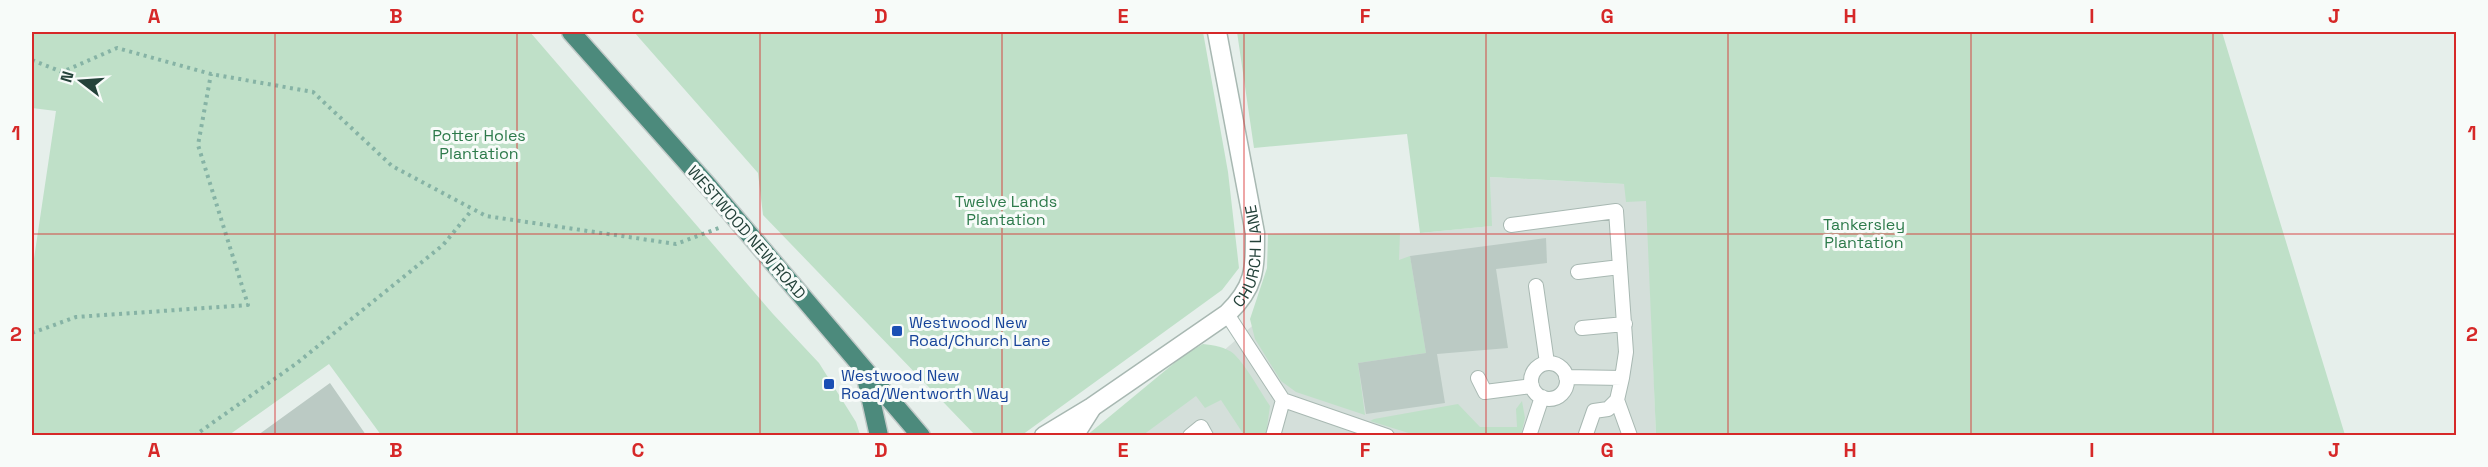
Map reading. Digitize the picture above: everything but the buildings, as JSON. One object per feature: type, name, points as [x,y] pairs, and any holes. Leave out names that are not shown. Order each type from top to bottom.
[{"type":"highway","name":"WESTWOOD NEW ROAD","points":[[571,32],[709,187],[921,435]]},
{"type":"highway","points":[[864,368],[879,435]]},
{"type":"street","name":"CHURCH LANE","points":[[1044,435],[1092,407],[1227,314],[1240,302],[1254,276],[1255,234],[1217,32]]},
{"type":"street","name":"CHURCH LANE","points":[[1074,435],[1092,407]]},
{"type":"lane","points":[[1511,225],[1616,211],[1626,352],[1617,400],[1608,410],[1594,411],[1586,434]]},
{"type":"lane","points":[[1578,272],[1620,267]]},
{"type":"lane","points":[[1536,286],[1547,363]]},
{"type":"lane","points":[[1227,314],[1283,400],[1387,435]]},
{"type":"lane","points":[[1582,328],[1624,324]]},
{"type":"lane","points":[[1541,364],[1560,366],[1566,377],[1564,390],[1554,398],[1542,397],[1532,386],[1532,373],[1541,364]]},
{"type":"lane","points":[[1566,377],[1622,378]]},
{"type":"lane","points":[[1478,378],[1485,392],[1532,386]]},
{"type":"lane","points":[[1529,435],[1542,397]]},
{"type":"lane","points":[[1273,435],[1283,400]]},
{"type":"lane","points":[[1617,400],[1630,435]]},
{"type":"lane","points":[[1190,435],[1201,427],[1206,435]]},
{"type":"path","points":[[32,60],[62,72],[117,48],[211,74],[313,92],[392,166],[486,216],[676,244],[736,221]]},
{"type":"path","points":[[32,333],[76,317],[248,305],[198,145],[211,74]]},
{"type":"path","points":[[195,435],[297,363],[443,245],[472,210]]},
{"type":"shaded area","points":[[1490,177],[1624,184],[1647,201],[1656,435],[1118,436],[1186,383],[1258,321],[1271,271],[1268,234],[1420,233],[1491,226]]},
{"type":"green space","name":"Potter Holes Plantation","points":[[32,32],[530,32],[773,314],[819,363],[856,422],[860,435],[381,435],[329,364],[229,435],[32,435],[32,272],[56,111],[32,108]]},
{"type":"green space","name":"Twelve Lands Plantation","points":[[634,32],[1203,32],[1228,172],[1239,268],[1222,290],[1022,435],[975,435],[763,215],[758,173]]},
{"type":"green space","name":"Tankersley Plantation","points":[[1237,32],[2222,32],[2345,435],[1656,435],[1646,201],[1626,202],[1624,184],[1490,177],[1492,226],[1420,233],[1407,134],[1254,148]]},
{"type":"green space","points":[[1400,233],[1399,260],[1410,256],[1426,353],[1358,363],[1365,415],[1296,392],[1281,381],[1255,339],[1250,319],[1267,268],[1268,234]]},
{"type":"green space","points":[[1203,344],[1231,352],[1249,372],[1270,406],[1266,435],[1244,435],[1221,400],[1205,408],[1196,396],[1143,435],[1086,436],[1184,355]]},
{"type":"green space","points":[[1522,401],[1525,418],[1521,435],[1415,435],[1370,421],[1458,404],[1480,427],[1517,427],[1516,409]]},
{"type":"place","name":"Westwood New Road/Church Lane","points":[[897,331]]},
{"type":"place","name":"Westwood New Road/Wentworth Way","points":[[829,384]]}]
